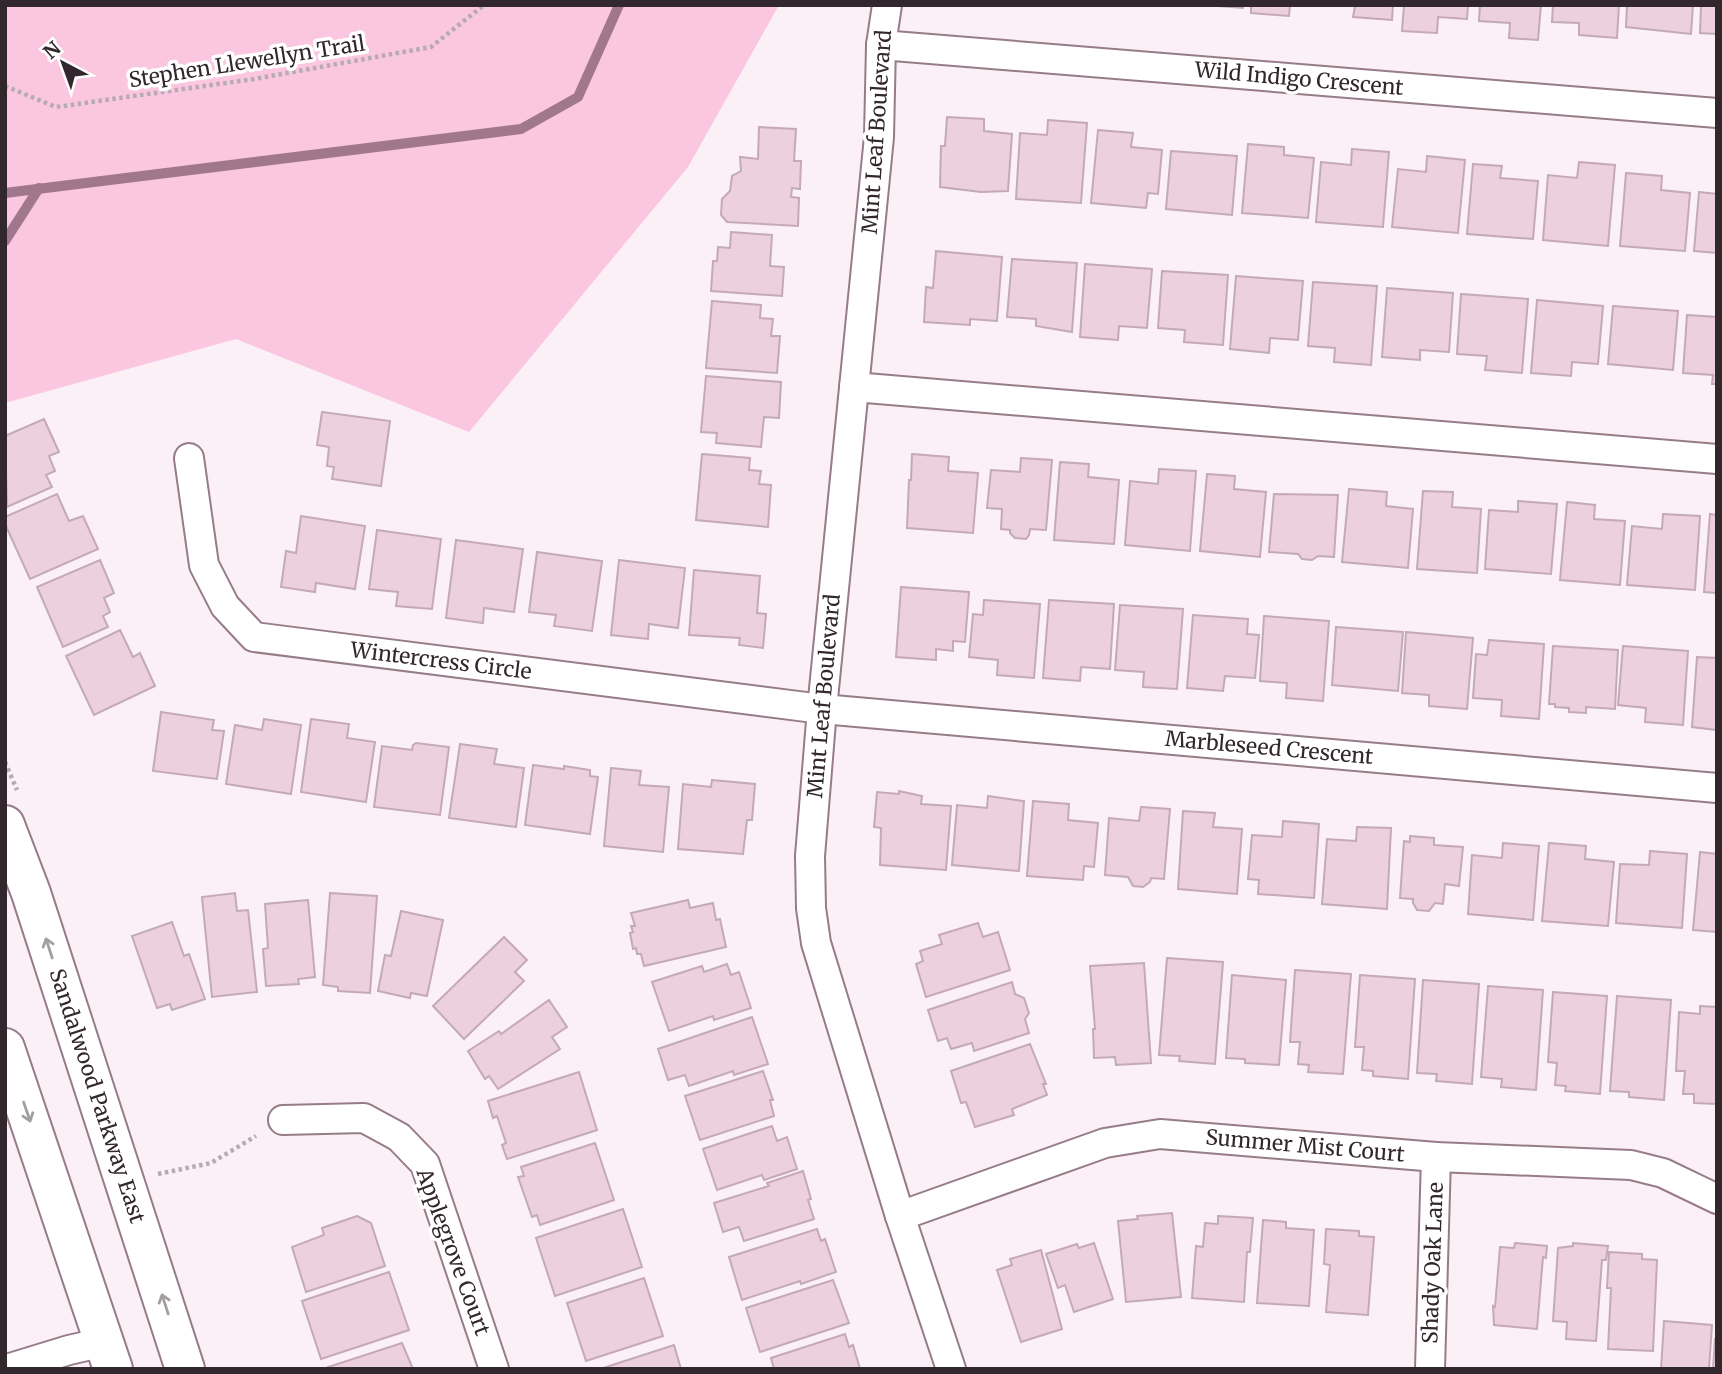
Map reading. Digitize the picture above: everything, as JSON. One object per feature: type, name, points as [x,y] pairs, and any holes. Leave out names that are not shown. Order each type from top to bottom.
[{"type":"main road","name":"Sandalwood Parkway East","points":[[5,825],[31,893],[186,1369]]},
{"type":"main road","points":[[5,1048],[109,1355]]},
{"type":"street","name":"Mint Leaf Boulevard","points":[[887,5],[881,45],[879,137],[822,709],[810,856],[811,908],[816,943],[900,1216],[951,1369]]},
{"type":"street","name":"Wild Indigo Crescent","points":[[881,45],[1717,113]]},
{"type":"street","points":[[854,387],[1717,459]]},
{"type":"street","name":"Wintercress Circle","points":[[189,458],[204,565],[225,606],[254,637],[822,709]]},
{"type":"street","name":"Marbleseed Crescent","points":[[822,709],[1717,788]]},
{"type":"street","name":"Applegrove Court","points":[[283,1120],[364,1118],[399,1137],[425,1164],[494,1369]]},
{"type":"street","name":"Summer Mist Court","points":[[900,1216],[1105,1143],[1160,1134],[1436,1157],[1631,1165],[1663,1173],[1717,1199]]},
{"type":"street","name":"Shady Oak Lane","points":[[1430,1369],[1436,1157]]},
{"type":"street","points":[[6,1369],[109,1355]]},
{"type":"path","name":"Stephen Llewellyn Trail","points":[[5,86],[56,107],[254,79],[430,47],[484,5]]},
{"type":"path","points":[[147,1176],[211,1163],[283,1120]]},
{"type":"shaded area","points":[[5,5],[779,5],[688,167],[469,432],[236,339],[5,403]]},
{"type":"building","points":[[1205,5],[1243,5],[1243,8]]},
{"type":"building","points":[[1251,5],[1290,5],[1289,16],[1251,13]]},
{"type":"building","points":[[1348,5],[1393,5],[1392,20],[1353,17],[1355,6]]},
{"type":"building","points":[[1404,5],[1468,5],[1467,19],[1438,17],[1437,33],[1402,31]]},
{"type":"building","points":[[1480,5],[1541,5],[1538,40],[1509,38],[1510,23],[1479,21]]},
{"type":"building","points":[[1553,5],[1619,5],[1617,38],[1579,35],[1579,23],[1552,22]]},
{"type":"building","points":[[1627,5],[1693,5],[1691,34],[1626,27]]},
{"type":"building","points":[[1701,5],[1717,5],[1717,34],[1700,33]]},
{"type":"building","points":[[947,117],[984,119],[984,131],[1012,134],[1008,191],[981,192],[940,187],[941,146],[945,146]]},
{"type":"building","points":[[1048,120],[1087,123],[1081,203],[1016,199],[1020,133],[1047,135]]},
{"type":"building","points":[[759,127],[796,129],[794,161],[801,161],[800,189],[792,188],[791,197],[799,198],[798,226],[727,222],[721,215],[722,199],[730,191],[732,176],[741,171],[740,157],[758,159]]},
{"type":"building","points":[[1098,130],[1133,133],[1131,147],[1162,150],[1158,194],[1148,193],[1146,208],[1091,203]]},
{"type":"building","points":[[1248,144],[1284,147],[1284,155],[1314,158],[1308,218],[1242,213]]},
{"type":"building","points":[[1352,149],[1389,152],[1383,227],[1316,222],[1321,162],[1351,165]]},
{"type":"building","points":[[1171,151],[1237,156],[1232,215],[1166,209]]},
{"type":"building","points":[[1427,156],[1465,160],[1458,233],[1392,227],[1398,169],[1426,172]]},
{"type":"building","points":[[1579,162],[1615,165],[1608,246],[1543,240],[1548,175],[1577,178]]},
{"type":"building","points":[[1473,164],[1502,166],[1500,178],[1538,181],[1533,239],[1467,234]]},
{"type":"building","points":[[1626,173],[1662,176],[1661,190],[1690,193],[1685,251],[1620,246]]},
{"type":"building","points":[[1699,192],[1717,194],[1717,253],[1694,251]]},
{"type":"building","points":[[731,232],[772,235],[770,266],[784,267],[782,296],[711,291],[713,261],[717,261],[718,247],[730,248]]},
{"type":"building","points":[[936,251],[1002,257],[997,321],[970,319],[970,325],[924,322],[926,287],[933,288]]},
{"type":"building","points":[[1012,259],[1077,263],[1072,332],[1036,326],[1036,319],[1007,317]]},
{"type":"building","points":[[1085,264],[1152,269],[1147,328],[1119,326],[1118,340],[1080,337]]},
{"type":"building","points":[[1162,271],[1228,275],[1223,345],[1184,342],[1185,330],[1158,328]]},
{"type":"building","points":[[1236,276],[1303,281],[1298,340],[1270,338],[1269,353],[1230,349]]},
{"type":"building","points":[[1313,282],[1377,286],[1371,365],[1334,362],[1335,348],[1308,346]]},
{"type":"building","points":[[1387,288],[1453,293],[1449,352],[1420,350],[1420,360],[1382,357]]},
{"type":"building","points":[[1461,294],[1528,299],[1522,373],[1485,370],[1487,356],[1457,354]]},
{"type":"building","points":[[1537,300],[1603,306],[1598,364],[1572,362],[1571,376],[1531,373]]},
{"type":"building","points":[[712,301],[761,305],[760,318],[773,319],[771,336],[780,336],[777,373],[706,368]]},
{"type":"building","points":[[1613,306],[1678,311],[1673,370],[1608,364]]},
{"type":"building","points":[[1687,315],[1717,317],[1717,384],[1712,384],[1713,375],[1683,373]]},
{"type":"building","points":[[706,376],[781,382],[779,418],[764,417],[761,447],[716,443],[717,433],[701,432]]},
{"type":"building","points":[[322,412],[390,421],[381,486],[332,479],[334,467],[327,466],[329,447],[317,445]]},
{"type":"building","points":[[44,419],[59,452],[49,456],[55,471],[46,475],[52,487],[7,507],[5,436]]},
{"type":"building","points":[[702,454],[750,458],[749,470],[761,471],[759,484],[771,485],[768,527],[696,520]]},
{"type":"building","points":[[912,454],[949,457],[948,471],[978,473],[973,533],[907,528]]},
{"type":"building","points":[[1021,458],[1052,460],[1046,530],[1030,529],[1026,539],[1015,538],[1010,530],[1001,529],[1002,509],[987,508],[991,470],[1020,472]]},
{"type":"building","points":[[1060,462],[1089,464],[1088,477],[1119,480],[1114,544],[1054,540]]},
{"type":"building","points":[[1159,469],[1196,471],[1190,551],[1125,545],[1130,481],[1158,484]]},
{"type":"building","points":[[1207,474],[1235,476],[1234,489],[1266,492],[1260,557],[1200,551]]},
{"type":"building","points":[[1349,489],[1387,492],[1386,506],[1413,509],[1408,568],[1342,562]]},
{"type":"building","points":[[1423,491],[1453,492],[1452,507],[1481,509],[1477,573],[1417,569]]},
{"type":"building","points":[[57,494],[69,521],[83,516],[98,549],[30,579],[5,524],[5,517]]},
{"type":"building","points":[[1274,494],[1338,495],[1334,557],[1318,556],[1312,560],[1302,559],[1298,554],[1269,552]]},
{"type":"building","points":[[1518,501],[1557,504],[1551,574],[1485,569],[1489,510],[1518,512]]},
{"type":"building","points":[[1567,502],[1595,505],[1594,519],[1625,521],[1620,585],[1560,580]]},
{"type":"building","points":[[1663,514],[1700,516],[1695,590],[1627,585],[1632,526],[1662,529]]},
{"type":"building","points":[[1710,514],[1717,515],[1717,593],[1704,592]]},
{"type":"building","points":[[301,516],[365,526],[355,589],[316,583],[315,592],[281,587],[286,551],[296,553]]},
{"type":"building","points":[[377,530],[441,539],[432,609],[396,606],[398,592],[369,589]]},
{"type":"building","points":[[456,540],[523,549],[514,612],[484,608],[483,623],[446,618]]},
{"type":"building","points":[[537,552],[602,561],[592,631],[554,626],[556,615],[529,612]]},
{"type":"building","points":[[100,560],[114,593],[104,598],[110,612],[103,616],[108,627],[63,647],[37,587]]},
{"type":"building","points":[[619,560],[685,568],[678,628],[649,624],[648,639],[611,635]]},
{"type":"building","points":[[694,570],[760,576],[757,613],[766,614],[763,648],[739,645],[740,638],[689,635]]},
{"type":"building","points":[[901,587],[969,592],[965,642],[953,641],[953,651],[936,649],[936,660],[896,657]]},
{"type":"building","points":[[984,600],[1040,604],[1034,678],[997,675],[998,660],[969,657],[973,614],[983,615]]},
{"type":"building","points":[[1049,600],[1114,604],[1110,669],[1081,667],[1080,681],[1043,678]]},
{"type":"building","points":[[1120,605],[1183,609],[1177,689],[1143,687],[1144,672],[1115,670]]},
{"type":"building","points":[[1193,615],[1248,619],[1247,634],[1259,635],[1255,678],[1225,676],[1223,691],[1187,688]]},
{"type":"building","points":[[1264,616],[1329,621],[1323,701],[1286,698],[1287,683],[1260,681]]},
{"type":"building","points":[[1336,627],[1403,632],[1398,691],[1332,685]]},
{"type":"building","points":[[120,630],[133,657],[140,653],[155,686],[94,715],[66,656]]},
{"type":"building","points":[[1406,632],[1473,638],[1467,709],[1429,706],[1429,695],[1402,693]]},
{"type":"building","points":[[1489,640],[1544,644],[1539,719],[1501,716],[1502,700],[1473,698],[1476,654],[1487,655]]},
{"type":"building","points":[[1553,646],[1618,650],[1615,709],[1586,707],[1586,713],[1569,712],[1569,708],[1549,704]]},
{"type":"building","points":[[1623,646],[1688,651],[1683,725],[1645,722],[1646,708],[1618,705]]},
{"type":"building","points":[[1697,657],[1717,658],[1717,730],[1692,727]]},
{"type":"building","points":[[161,712],[214,720],[212,730],[224,731],[217,779],[153,771]]},
{"type":"building","points":[[264,719],[301,725],[291,794],[226,784],[235,725],[262,730]]},
{"type":"building","points":[[311,719],[349,724],[347,738],[375,742],[366,802],[301,792]]},
{"type":"building","points":[[416,743],[449,747],[440,815],[374,807],[382,746],[412,750]]},
{"type":"building","points":[[460,744],[497,749],[494,764],[524,768],[516,827],[449,818]]},
{"type":"building","points":[[533,765],[590,770],[590,776],[598,777],[590,834],[525,825]]},
{"type":"building","points":[[611,768],[641,771],[639,785],[669,787],[663,852],[604,846]]},
{"type":"building","points":[[712,780],[755,784],[752,820],[747,820],[743,854],[678,849],[683,784],[711,787]]},
{"type":"building","points":[[899,791],[922,796],[921,804],[951,806],[946,870],[880,865],[881,828],[874,827],[877,792],[899,794]]},
{"type":"building","points":[[988,796],[1024,801],[1019,871],[952,865],[957,805],[987,808]]},
{"type":"building","points":[[1033,801],[1069,804],[1068,820],[1098,823],[1094,867],[1084,866],[1083,880],[1027,876]]},
{"type":"building","points":[[1141,807],[1170,809],[1164,879],[1151,878],[1143,887],[1133,886],[1128,877],[1105,875],[1109,818],[1139,821]]},
{"type":"building","points":[[1183,811],[1215,813],[1213,827],[1242,829],[1237,894],[1178,889]]},
{"type":"building","points":[[1283,821],[1319,824],[1314,898],[1258,894],[1259,880],[1248,879],[1252,835],[1282,837]]},
{"type":"building","points":[[1357,827],[1391,828],[1387,909],[1322,904],[1327,839],[1356,841]]},
{"type":"building","points":[[1410,836],[1434,838],[1434,845],[1463,847],[1459,886],[1445,884],[1443,904],[1435,903],[1429,911],[1417,910],[1413,899],[1400,898],[1404,841],[1410,842]]},
{"type":"building","points":[[1503,843],[1539,846],[1533,920],[1468,914],[1472,855],[1502,858]]},
{"type":"building","points":[[1549,843],[1586,846],[1585,859],[1614,862],[1608,926],[1542,921]]},
{"type":"building","points":[[1650,851],[1687,854],[1682,928],[1616,923],[1620,864],[1649,865]]},
{"type":"building","points":[[1700,852],[1717,854],[1717,932],[1693,930]]},
{"type":"building","points":[[235,893],[237,911],[248,910],[257,992],[212,997],[202,897]]},
{"type":"building","points":[[330,893],[377,896],[370,993],[338,991],[338,987],[323,985]]},
{"type":"building","points":[[308,900],[315,977],[298,979],[299,984],[266,986],[263,949],[268,948],[265,904]]},
{"type":"building","points":[[688,900],[690,908],[713,903],[716,920],[720,919],[726,947],[644,966],[641,954],[637,954],[636,948],[633,949],[630,933],[633,932],[631,926],[635,926],[631,913]]},
{"type":"building","points":[[401,911],[443,920],[427,996],[411,993],[410,998],[378,991],[385,955],[391,956]]},
{"type":"building","points":[[172,922],[184,956],[189,954],[205,999],[172,1010],[170,1004],[157,1008],[132,936]]},
{"type":"building","points":[[978,923],[983,937],[998,932],[1010,970],[926,997],[916,964],[923,961],[920,951],[942,944],[939,935]]},
{"type":"building","points":[[504,937],[527,960],[515,972],[524,981],[464,1039],[433,1006]]},
{"type":"building","points":[[1167,958],[1223,962],[1215,1064],[1179,1061],[1180,1056],[1159,1055]]},
{"type":"building","points":[[1144,963],[1151,1063],[1116,1065],[1115,1057],[1094,1058],[1095,1029],[1090,966]]},
{"type":"building","points":[[727,964],[731,975],[739,972],[751,1008],[714,1020],[713,1016],[669,1031],[652,982],[702,966],[704,972]]},
{"type":"building","points":[[1295,970],[1351,974],[1343,1074],[1308,1072],[1309,1065],[1298,1064],[1300,1042],[1290,1042]]},
{"type":"building","points":[[1232,975],[1286,980],[1279,1065],[1245,1063],[1245,1059],[1226,1058]]},
{"type":"building","points":[[1360,975],[1415,979],[1408,1079],[1373,1076],[1373,1071],[1362,1070],[1364,1047],[1355,1047]]},
{"type":"building","points":[[1423,980],[1479,984],[1472,1084],[1436,1081],[1437,1074],[1417,1073]]},
{"type":"building","points":[[1012,982],[1015,994],[1024,998],[1029,1013],[1025,1019],[1029,1033],[974,1051],[972,1043],[951,1049],[947,1038],[938,1041],[928,1010]]},
{"type":"building","points":[[1488,986],[1543,990],[1536,1090],[1501,1087],[1502,1079],[1481,1077]]},
{"type":"building","points":[[1553,992],[1607,996],[1600,1094],[1565,1091],[1566,1086],[1555,1085],[1557,1063],[1548,1062]]},
{"type":"building","points":[[1617,996],[1671,1000],[1664,1100],[1629,1097],[1629,1092],[1610,1091]]},
{"type":"building","points":[[549,1000],[567,1027],[552,1037],[560,1049],[498,1089],[489,1076],[485,1079],[468,1051],[499,1031],[501,1034]]},
{"type":"building","points":[[1700,1006],[1717,1007],[1717,1104],[1694,1103],[1694,1094],[1683,1094],[1685,1071],[1676,1071],[1679,1012],[1700,1014]]},
{"type":"building","points":[[752,1017],[768,1064],[734,1075],[733,1071],[689,1086],[685,1075],[668,1080],[658,1049]]},
{"type":"building","points":[[1030,1044],[1046,1084],[1043,1084],[1047,1095],[1012,1109],[1014,1115],[975,1127],[966,1102],[961,1103],[951,1071]]},
{"type":"building","points":[[763,1071],[773,1100],[770,1100],[774,1116],[700,1140],[685,1096]]},
{"type":"building","points":[[579,1072],[597,1130],[507,1159],[502,1145],[506,1143],[497,1116],[493,1118],[488,1101]]},
{"type":"building","points":[[772,1126],[777,1141],[787,1137],[797,1169],[764,1180],[762,1175],[717,1190],[703,1149]]},
{"type":"building","points":[[595,1143],[614,1200],[540,1225],[537,1215],[532,1217],[518,1177],[524,1176],[521,1167]]},
{"type":"building","points":[[803,1171],[814,1219],[744,1241],[739,1227],[723,1232],[714,1203],[769,1186],[767,1183]]},
{"type":"building","points":[[623,1209],[642,1267],[555,1296],[536,1238]]},
{"type":"building","points":[[1172,1213],[1181,1297],[1126,1302],[1118,1221],[1138,1219],[1137,1216]]},
{"type":"building","points":[[357,1216],[371,1223],[385,1266],[306,1292],[292,1247],[324,1235],[322,1228]]},
{"type":"building","points":[[1218,1216],[1253,1218],[1250,1252],[1247,1252],[1244,1302],[1192,1298],[1196,1246],[1203,1247],[1205,1223],[1218,1224]]},
{"type":"building","points":[[1263,1220],[1286,1222],[1286,1228],[1314,1230],[1309,1306],[1257,1303]]},
{"type":"building","points":[[817,1229],[821,1241],[825,1239],[836,1272],[742,1300],[729,1257]]},
{"type":"building","points":[[1326,1229],[1359,1231],[1359,1236],[1374,1237],[1368,1315],[1326,1312],[1330,1265],[1324,1264]]},
{"type":"building","points":[[1094,1243],[1113,1299],[1074,1312],[1065,1285],[1058,1288],[1046,1254],[1077,1244],[1079,1248]]},
{"type":"building","points":[[1515,1243],[1547,1246],[1546,1258],[1543,1257],[1537,1329],[1494,1325],[1493,1306],[1495,1307],[1500,1247],[1514,1248]]},
{"type":"building","points":[[1573,1243],[1608,1246],[1606,1260],[1602,1260],[1596,1341],[1566,1339],[1567,1322],[1553,1321],[1558,1248],[1573,1246]]},
{"type":"building","points":[[1041,1250],[1062,1329],[1021,1342],[997,1270],[1012,1265],[1010,1259]]},
{"type":"building","points":[[1609,1252],[1642,1254],[1642,1259],[1657,1260],[1653,1351],[1608,1349],[1611,1288],[1607,1288]]},
{"type":"building","points":[[389,1272],[409,1330],[321,1359],[302,1301]]},
{"type":"building","points":[[644,1278],[663,1336],[586,1361],[567,1303]]},
{"type":"building","points":[[833,1280],[849,1323],[760,1352],[746,1308]]},
{"type":"building","points":[[1664,1321],[1712,1325],[1709,1369],[1661,1369]]},
{"type":"building","points":[[845,1334],[849,1347],[853,1345],[860,1369],[774,1369],[771,1358]]},
{"type":"building","points":[[1715,1338],[1717,1369],[1713,1369]]},
{"type":"building","points":[[402,1343],[413,1369],[328,1367]]},
{"type":"building","points":[[674,1345],[681,1369],[600,1369]]},
{"type":"waterway","points":[[5,193],[521,129],[578,97],[619,5]]},
{"type":"waterway","points":[[5,241],[39,188]]}]
